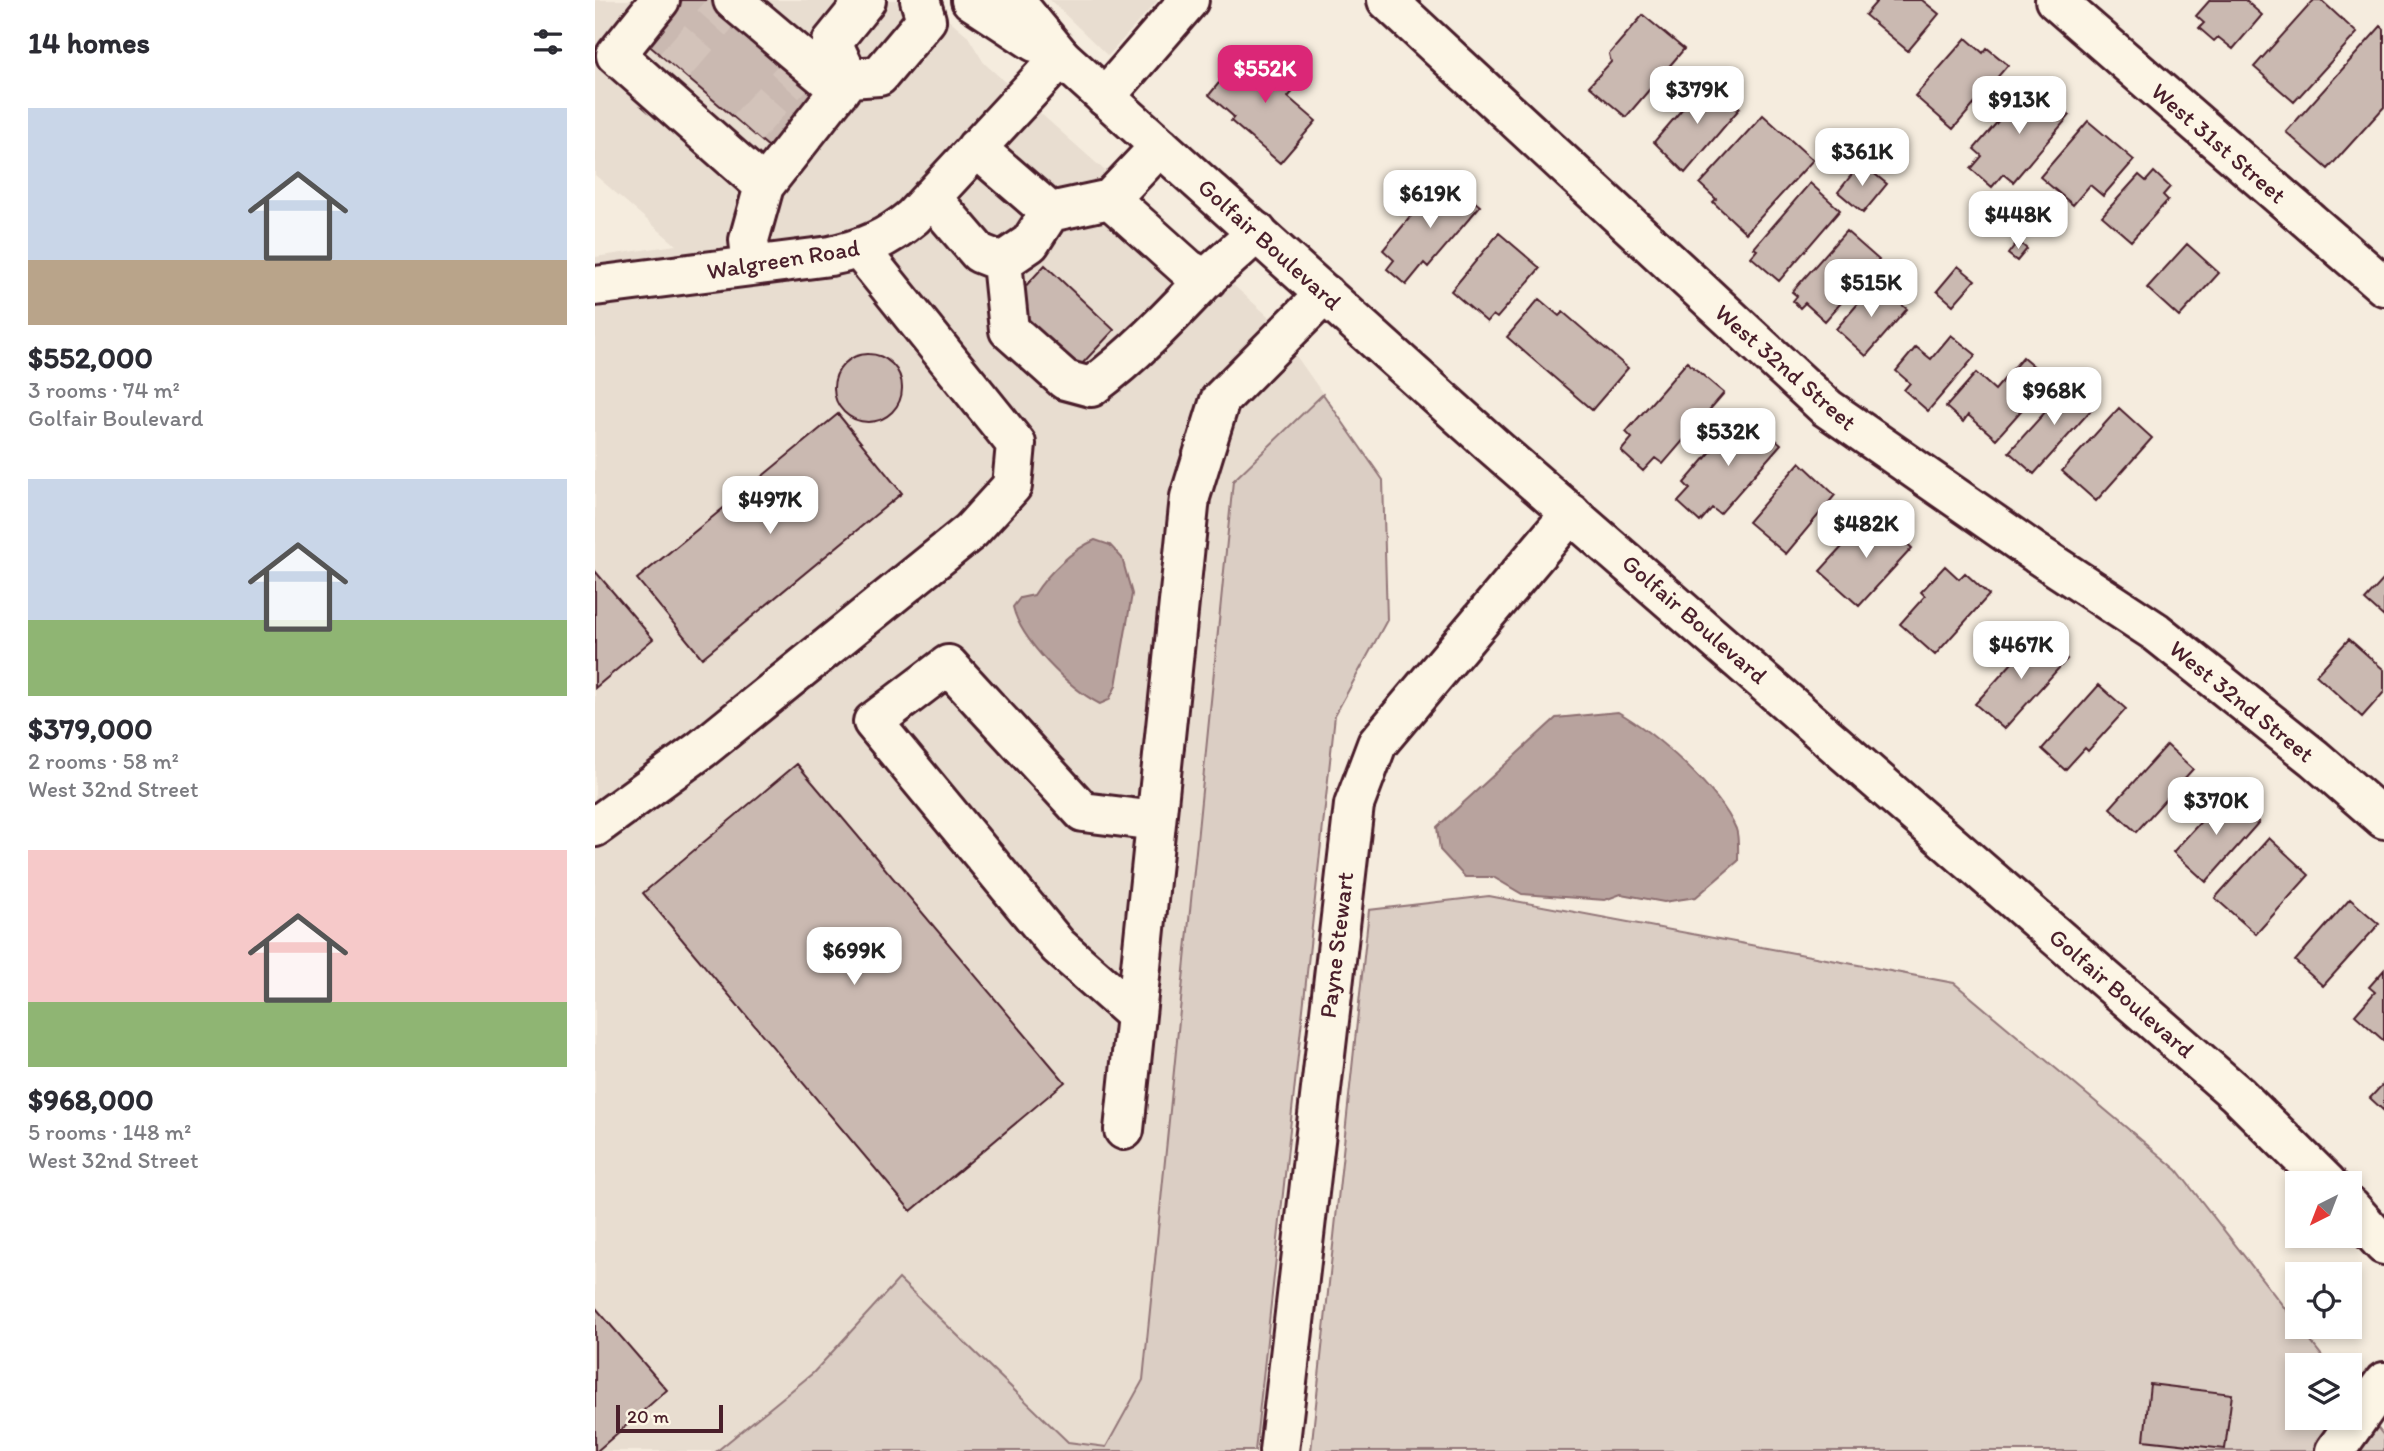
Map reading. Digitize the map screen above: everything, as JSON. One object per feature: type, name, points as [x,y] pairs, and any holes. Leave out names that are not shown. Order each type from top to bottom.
[{"type":"street","points":[[660,0],[616,55],[664,78],[736,140],[764,186]]},
{"type":"street","points":[[844,84],[832,42],[866,0]]},
{"type":"street","points":[[730,3],[802,67],[844,84],[879,76],[926,20],[919,0]]},
{"type":"street","name":"Golfair Boulevard","points":[[971,0],[1061,57]]},
{"type":"street","name":"Golfair Boulevard","points":[[1014,0],[1061,57],[1105,97],[1571,513],[2238,1094],[2315,1171]]},
{"type":"street","points":[[1105,97],[1189,0]]},
{"type":"street","name":"West 32nd Street","points":[[1387,0],[1827,408],[2037,554],[2156,632],[2314,758],[2384,819]]},
{"type":"street","name":"West 31st Street","points":[[2055,0],[2384,286]]},
{"type":"street","name":"Walgreen Road","points":[[595,286],[860,250],[888,237],[931,197],[1061,57]]},
{"type":"street","points":[[752,266],[749,240],[764,186],[844,84]]},
{"type":"street","points":[[1002,262],[1030,243],[1050,212],[1110,199],[1160,146]]},
{"type":"street","points":[[976,148],[1050,212]]},
{"type":"street","points":[[931,197],[979,253],[1002,262]]},
{"type":"street","points":[[1110,199],[1188,269],[1207,279]]},
{"type":"street","points":[[1002,262],[1009,330],[1065,380],[1091,387],[1112,372],[1181,308],[1207,279],[1257,232]]},
{"type":"street","points":[[595,827],[702,749],[971,531],[1012,486],[1016,444],[860,250]]},
{"type":"street","points":[[1124,1130],[1190,497],[1220,400],[1325,294]]},
{"type":"street","name":"Payne Stewart","points":[[1279,1451],[1354,804],[1377,744],[1571,513]]},
{"type":"street","points":[[1136,1015],[1058,946],[873,722],[949,665],[1083,813],[1156,821]]},
{"type":"street","points":[[2363,1222],[2384,1245]]},
{"type":"street","points":[[2335,1451],[2384,1382]]},
{"type":"shaded area","points":[[595,0],[926,0],[967,35],[984,63],[1268,316],[1323,394],[1233,481],[1143,1380],[1106,1447],[1069,1442],[899,1280],[813,1373],[717,1451],[595,1451],[595,257],[676,245],[595,175]]},
{"type":"shaded area","points":[[1050,0],[1158,0],[1108,56]]},
{"type":"shaded area","points":[[1323,394],[1383,480],[1387,620],[1335,715],[1255,1451],[717,1451],[813,1373],[899,1279],[1068,1442],[1106,1447],[1143,1380],[1233,481]]},
{"type":"shaded area","points":[[1095,540],[1110,545],[1122,558],[1132,594],[1116,686],[1109,700],[1100,704],[1074,687],[1048,662],[1026,634],[1013,607],[1020,598],[1034,595],[1061,563]]},
{"type":"shaded area","points":[[1618,712],[1685,763],[1716,797],[1736,829],[1738,861],[1696,897],[1664,902],[1621,894],[1605,900],[1522,894],[1493,877],[1465,877],[1440,850],[1437,827],[1556,718]]},
{"type":"shaded area","points":[[1489,896],[1954,983],[2177,1170],[2285,1309],[2285,1339],[2309,1339],[2320,1353],[2285,1353],[2285,1430],[2362,1430],[2362,1408],[2384,1436],[2384,1451],[1311,1451],[1369,910]]},
{"type":"building","points":[[682,0],[714,0],[819,89],[769,147],[646,43]]},
{"type":"building","points":[[1878,0],[1922,0],[1939,14],[1908,51],[1865,15]]},
{"type":"building","points":[[2210,0],[2245,0],[2262,15],[2233,49],[2218,37],[2214,41],[2199,28],[2204,23],[2196,16]]},
{"type":"building","points":[[2314,0],[2321,0],[2357,33],[2294,102],[2254,67]]},
{"type":"building","points":[[1643,15],[1684,49],[1626,117],[1589,86],[1611,62],[1609,54]]},
{"type":"building","points":[[2381,26],[2384,29],[2384,107],[2328,169],[2286,132]]},
{"type":"building","points":[[1966,38],[1983,53],[1987,48],[2008,65],[1953,129],[1915,96]]},
{"type":"building","points":[[1241,56],[1264,76],[1280,57],[1305,78],[1288,97],[1316,121],[1280,163],[1231,121],[1234,117],[1209,95]]},
{"type":"building","points":[[1707,80],[1740,108],[1685,173],[1654,142]]},
{"type":"building","points":[[2032,82],[2070,115],[2013,182],[2003,174],[1992,187],[1971,169],[1982,156],[1974,149]]},
{"type":"building","points":[[1763,115],[1813,160],[1746,233],[1713,202],[1716,199],[1700,184]]},
{"type":"building","points":[[2088,121],[2134,160],[2103,196],[2090,185],[2073,205],[2040,177]]},
{"type":"building","points":[[1858,136],[1869,146],[1855,163],[1844,153]]},
{"type":"building","points":[[1861,163],[1887,184],[1863,213],[1838,192]]},
{"type":"building","points":[[2154,172],[2170,187],[2163,195],[2168,200],[2131,241],[2102,216],[2139,175],[2146,181]]},
{"type":"building","points":[[1444,176],[1480,206],[1428,267],[1424,263],[1406,285],[1387,269],[1394,260],[1383,250]]},
{"type":"building","points":[[1810,183],[1840,210],[1779,281],[1751,257],[1757,250],[1754,248]]},
{"type":"building","points":[[1846,231],[1879,260],[1825,321],[1805,303],[1800,308],[1793,301],[1797,296],[1792,292]]},
{"type":"building","points":[[1499,233],[1540,268],[1497,318],[1493,315],[1487,322],[1451,291]]},
{"type":"building","points":[[2018,241],[2027,249],[2017,261],[2008,254]]},
{"type":"building","points":[[2187,244],[2219,273],[2179,317],[2147,288]]},
{"type":"building","points":[[1045,265],[1114,330],[1079,367],[1010,303]]},
{"type":"building","points":[[1958,266],[1975,280],[1953,305],[1937,291]]},
{"type":"building","points":[[1876,283],[1907,309],[1866,356],[1836,329]]},
{"type":"building","points":[[1539,299],[1559,316],[1563,312],[1628,368],[1592,410],[1507,337]]},
{"type":"building","points":[[1951,335],[1976,355],[1928,411],[1904,390],[1910,383],[1896,371],[1916,347],[1931,359]]},
{"type":"building","points":[[868,354],[881,357],[892,364],[899,375],[902,388],[899,401],[892,412],[881,419],[868,422],[855,419],[844,412],[837,401],[834,388],[837,375],[844,364],[855,357]]},
{"type":"building","points":[[2023,357],[2049,379],[1996,439],[1968,415],[1963,422],[1946,407],[1976,373],[1995,390]]},
{"type":"building","points":[[1687,362],[1724,393],[1663,464],[1655,458],[1643,471],[1621,451],[1632,438],[1626,432]]},
{"type":"building","points":[[2075,379],[2099,401],[2034,474],[2009,452]]},
{"type":"building","points":[[2119,408],[2152,438],[2096,501],[2062,471]]},
{"type":"building","points":[[1744,413],[1781,444],[1720,514],[1712,508],[1700,522],[1678,502],[1690,489],[1684,483]]},
{"type":"building","points":[[838,414],[902,493],[702,658],[637,579]]},
{"type":"building","points":[[1800,462],[1835,495],[1786,554],[1748,522]]},
{"type":"building","points":[[1873,513],[1912,548],[1859,606],[1820,571]]},
{"type":"building","points":[[1945,566],[1959,579],[1965,573],[1989,595],[1935,655],[1900,624],[1925,596],[1921,592]]},
{"type":"building","points":[[595,571],[653,639],[595,688]]},
{"type":"building","points":[[2384,579],[2384,617],[2365,600]]},
{"type":"building","points":[[2039,633],[2067,659],[2004,729],[1975,704]]},
{"type":"building","points":[[2349,639],[2384,670],[2384,692],[2362,717],[2316,675]]},
{"type":"building","points":[[2099,685],[2126,709],[2088,751],[2085,748],[2065,770],[2042,749]]},
{"type":"building","points":[[2167,745],[2193,769],[2136,832],[2110,808]]},
{"type":"building","points":[[797,764],[1065,1082],[911,1211],[643,893]]},
{"type":"building","points":[[2227,793],[2259,822],[2206,882],[2173,852]]},
{"type":"building","points":[[2269,838],[2309,875],[2256,934],[2215,898]]},
{"type":"building","points":[[2350,899],[2379,924],[2323,986],[2295,961]]},
{"type":"building","points":[[2384,970],[2384,1041],[2355,1015],[2375,992],[2369,987]]},
{"type":"building","points":[[2384,1083],[2384,1111],[2370,1098]]},
{"type":"building","points":[[595,1307],[667,1390],[597,1451],[595,1451]]},
{"type":"building","points":[[2150,1384],[2232,1394],[2225,1449],[2144,1440]]},
{"type":"tunnel","points":[[674,66],[724,9]]},
{"type":"tunnel","points":[[747,128],[798,71]]}]
